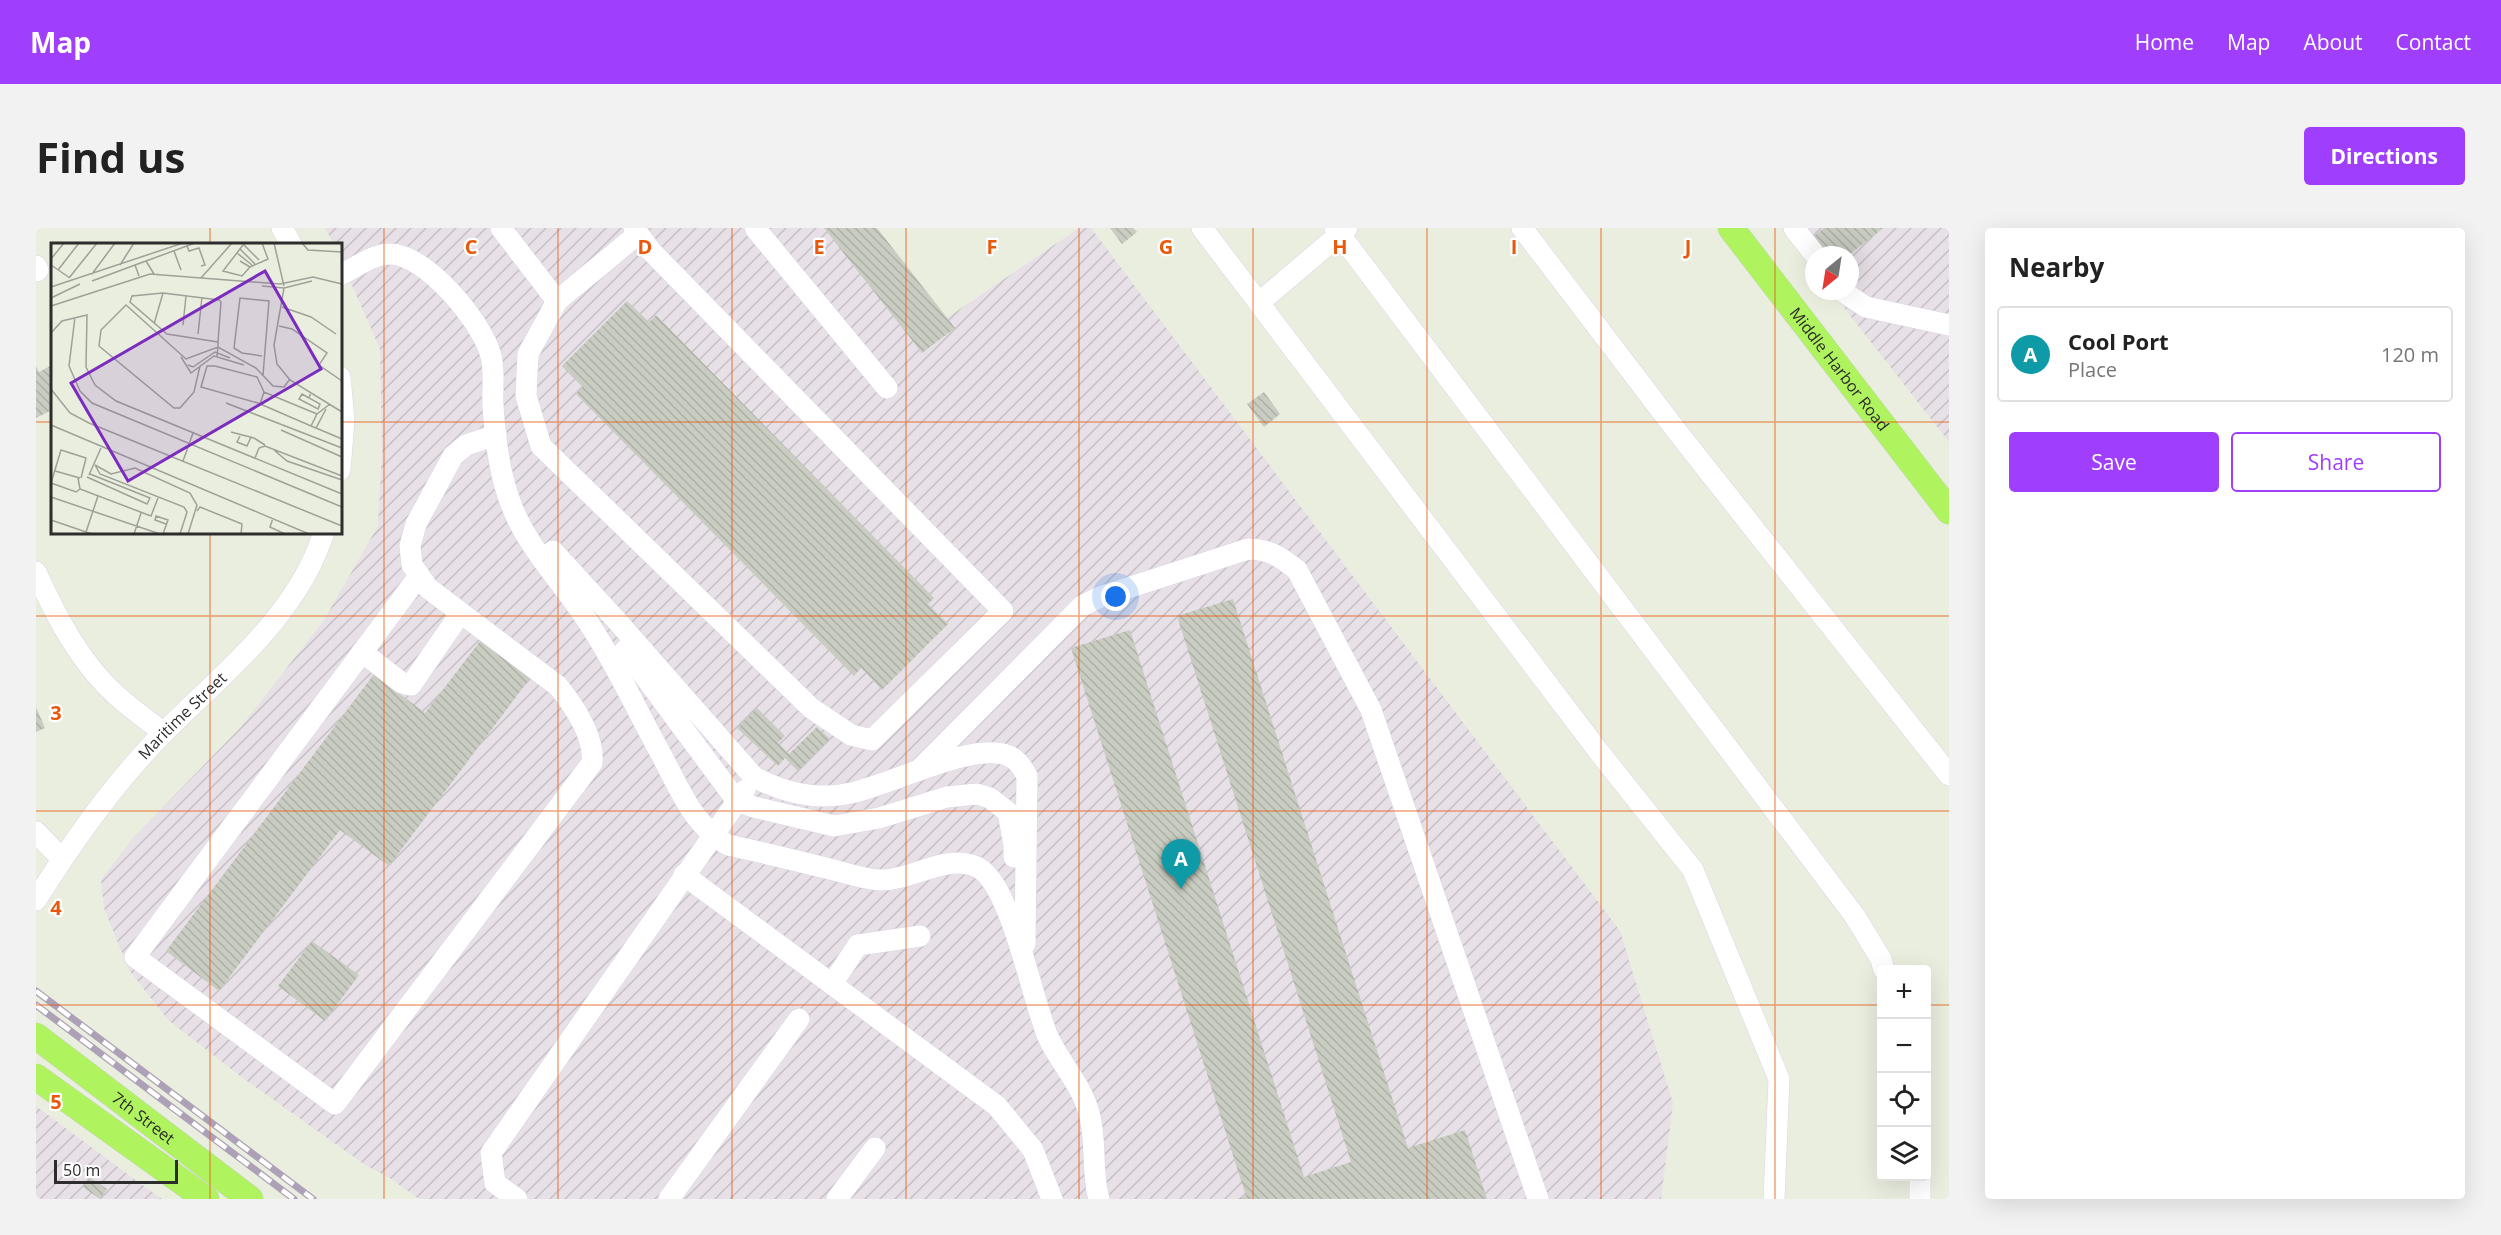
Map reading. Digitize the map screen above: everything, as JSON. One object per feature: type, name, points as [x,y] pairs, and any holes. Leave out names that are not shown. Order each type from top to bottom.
[{"type":"main road","name":"Middle Harbor Road","points":[[1731,228],[1949,511]]},
{"type":"main road","name":"7th Street","points":[[36,1036],[250,1199]]},
{"type":"main road","name":"7th Street","points":[[36,1077],[206,1199]]},
{"type":"street","points":[[282,228],[290,243]]},
{"type":"street","points":[[501,228],[557,301]]},
{"type":"street","points":[[754,228],[887,388]]},
{"type":"street","points":[[1202,228],[1599,752],[1693,870],[1779,1079],[1774,1199]]},
{"type":"street","points":[[1522,228],[1686,443],[1949,775]]},
{"type":"street","points":[[1794,228],[1808,246]]},
{"type":"street","points":[[1260,302],[1341,230],[1854,915],[1883,965]]},
{"type":"street","points":[[636,231],[659,260],[1002,611],[872,740],[850,735],[811,708],[541,446],[526,396],[528,354],[557,301],[636,231]]},
{"type":"street","points":[[342,274],[380,256],[392,254],[404,257],[428,272],[466,310],[482,333],[492,359],[496,435],[506,491],[515,516],[591,626],[687,803],[712,835],[728,845],[878,880],[904,877],[951,864],[966,864],[978,868],[994,882],[1013,928],[1048,1037],[1083,1097],[1088,1110],[1092,1124],[1093,1168],[1099,1199]]},
{"type":"street","points":[[36,266],[38,270],[36,271]]},
{"type":"street","points":[[1856,300],[1866,307],[1949,325]]},
{"type":"street","points":[[342,398],[344,420],[342,445]]},
{"type":"street","points":[[419,576],[135,957],[335,1104],[592,763],[592,746],[571,703],[558,686],[428,588],[412,565],[410,546],[416,524],[458,451],[466,445],[496,435]]},
{"type":"street","points":[[506,491],[567,568],[618,622],[754,777],[776,788],[828,796],[849,794],[921,768],[989,753],[1009,756],[1023,768],[1027,776],[1025,944],[1032,989]]},
{"type":"street","name":"Maritime Street","points":[[36,900],[111,790],[164,733],[261,637],[278,616],[306,573],[323,534]]},
{"type":"street","points":[[921,768],[1082,606],[1100,597],[1248,549],[1263,549],[1280,556],[1297,570],[1371,710],[1539,1199]]},
{"type":"street","points":[[36,572],[77,650],[94,672],[116,695],[164,733]]},
{"type":"street","points":[[362,652],[402,683],[411,685],[460,614]]},
{"type":"street","points":[[591,626],[607,632],[632,658],[737,801],[769,812],[834,826],[879,818],[947,797],[977,794],[990,798],[1005,808],[1014,845],[1013,928]]},
{"type":"street","points":[[517,1199],[495,1183],[490,1153],[754,777]]},
{"type":"street","points":[[36,832],[62,859]]},
{"type":"street","points":[[684,875],[997,1106],[1033,1150],[1052,1199]]},
{"type":"street","points":[[832,984],[858,945],[920,936]]},
{"type":"street","points":[[669,1199],[799,1020]]},
{"type":"street","points":[[837,1199],[875,1148]]},
{"type":"street","points":[[1920,1181],[1920,1199]]},
{"type":"shaded area","points":[[325,228],[873,228],[944,320],[1079,228],[1091,228],[1620,931],[1673,1103],[1661,1199],[419,1199],[390,1178],[365,1165],[244,1079],[168,1020],[129,970],[104,908],[101,880],[132,839],[240,728],[324,620],[378,526],[382,452],[380,349],[342,262],[342,243],[333,243]]},
{"type":"shaded area","points":[[1782,228],[1949,228],[1949,442],[1838,300],[1859,300],[1859,246],[1805,246],[1805,257]]},
{"type":"shaded area","points":[[36,1106],[130,1176],[162,1199],[36,1199]]},
{"type":"building","points":[[824,228],[877,228],[955,328],[922,353]]},
{"type":"building","points":[[1110,228],[1133,228],[1137,232],[1122,244]]},
{"type":"building","points":[[1824,228],[1883,228],[1859,247],[1812,246],[1808,241]]},
{"type":"building","points":[[627,301],[649,322],[656,315],[934,598],[928,604],[948,624],[882,690],[861,668],[854,676],[576,394],[583,387],[562,366]]},
{"type":"building","points":[[36,366],[39,372],[51,366],[51,410],[36,418]]},
{"type":"building","points":[[1264,392],[1280,414],[1264,427],[1247,404]]},
{"type":"building","points":[[1233,599],[1408,1148],[1465,1130],[1487,1199],[1237,1199],[1246,1196],[1071,648],[1130,630],[1304,1177],[1351,1162],[1177,616]]},
{"type":"building","points":[[481,640],[531,677],[389,866],[340,830],[219,991],[166,951],[374,674],[425,713]]},
{"type":"building","points":[[36,707],[45,728],[36,732]]},
{"type":"building","points":[[757,708],[785,736],[778,743],[789,754],[817,727],[830,739],[798,771],[785,758],[778,766],[737,728]]},
{"type":"building","points":[[312,941],[359,975],[325,1021],[278,986]]},
{"type":"building","points":[[89,1177],[107,1189],[100,1199],[83,1187]]},
{"type":"railway","points":[[36,991],[313,1199]]},
{"type":"railway","points":[[36,1005],[294,1199]]},
{"type":"place","name":"Cool Port","points":[[1181,889]]}]
